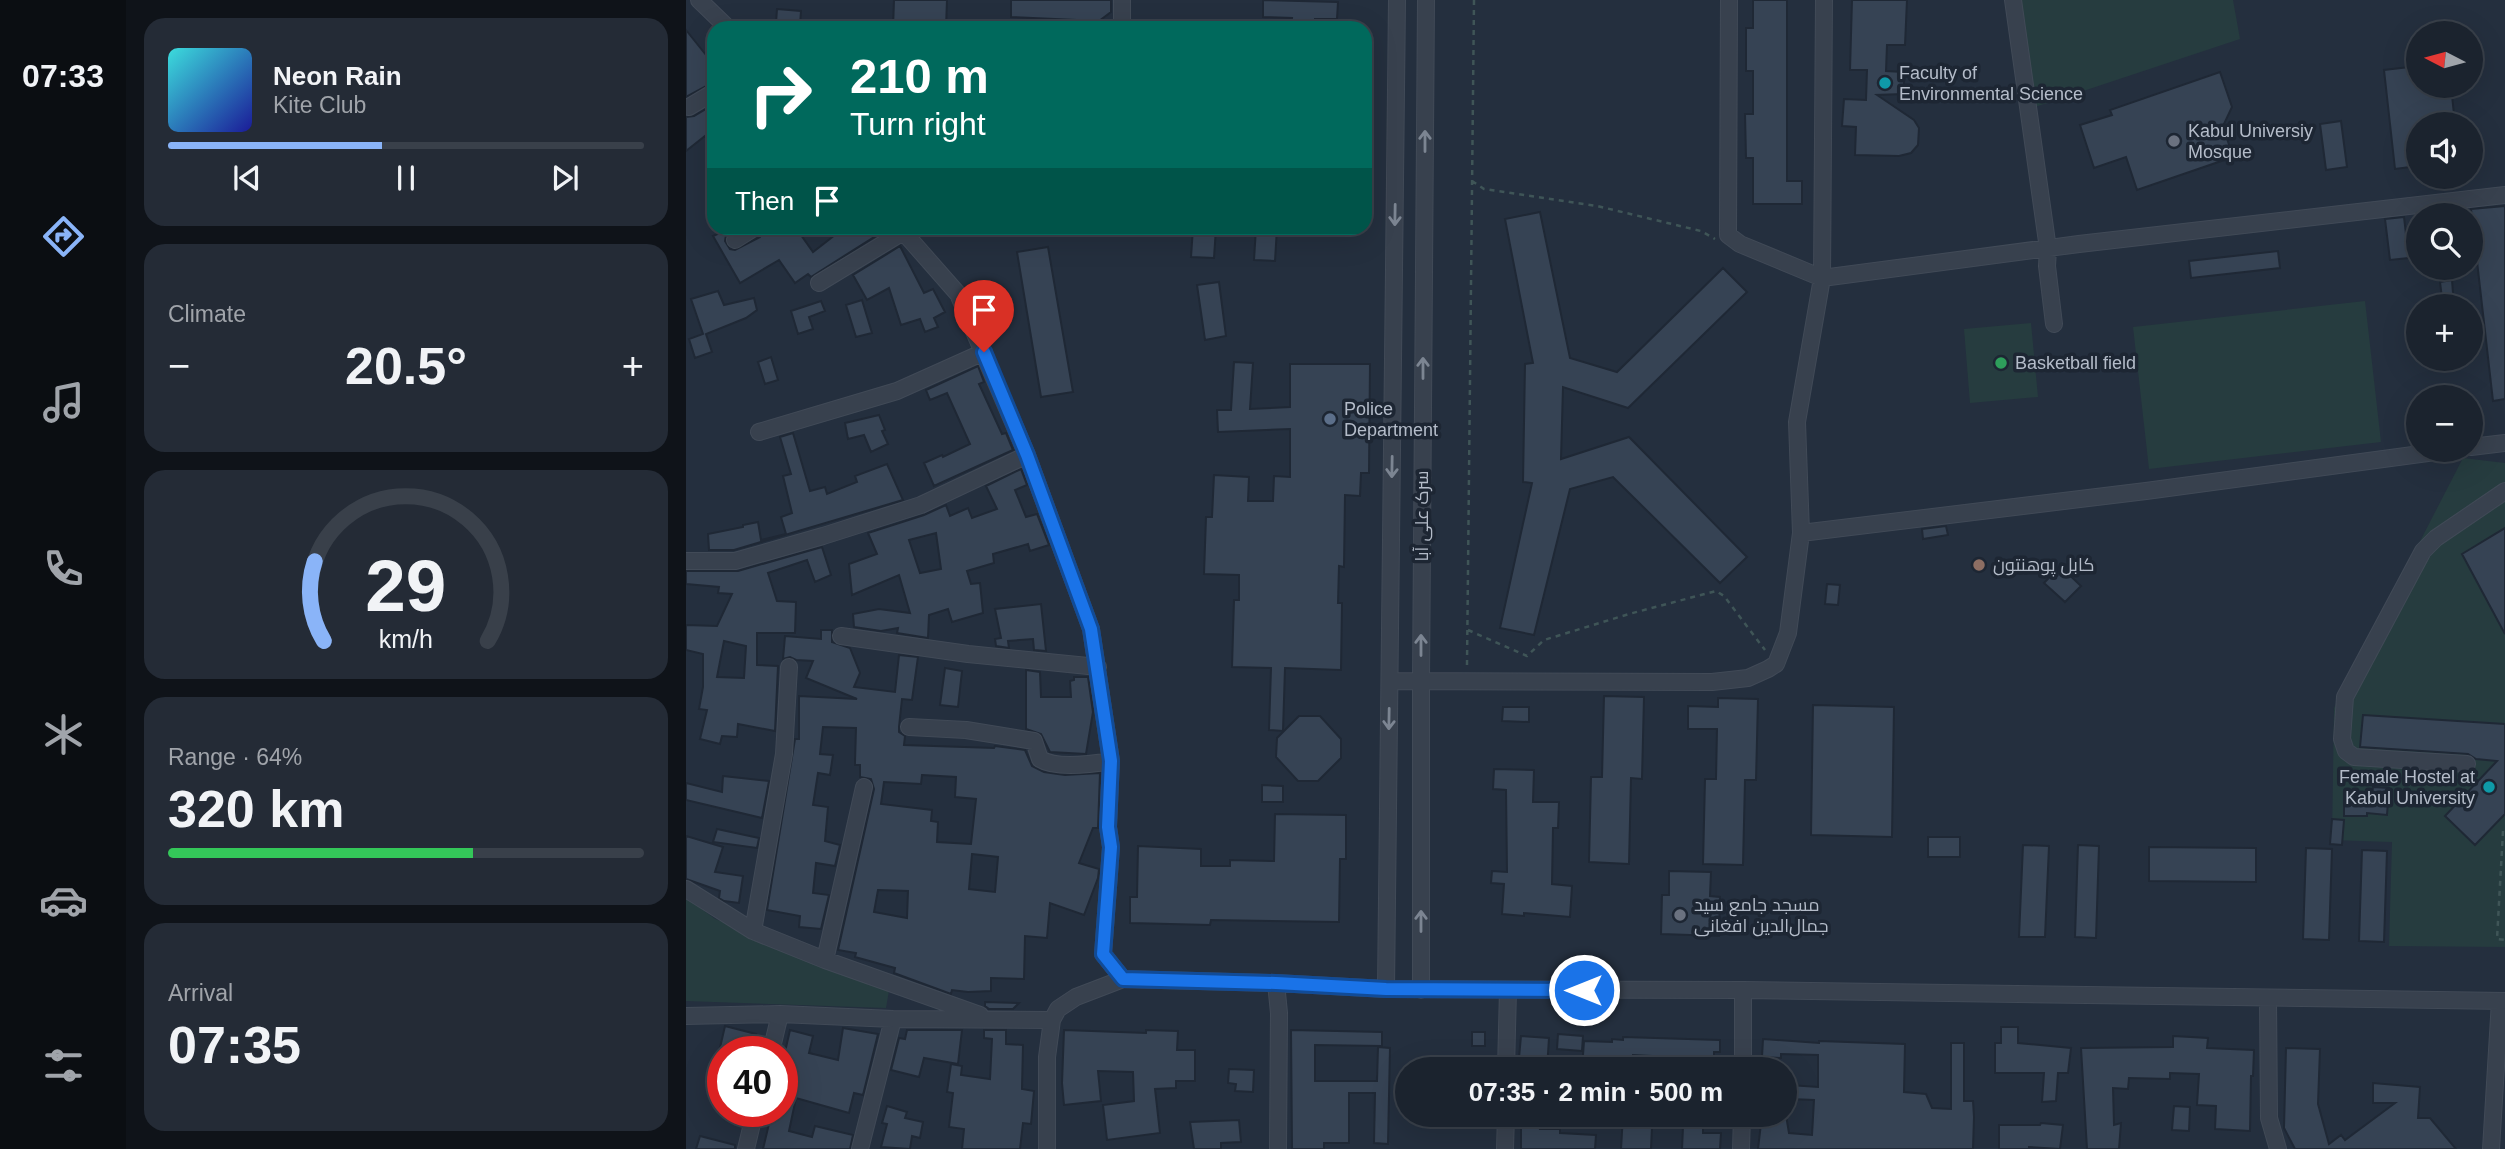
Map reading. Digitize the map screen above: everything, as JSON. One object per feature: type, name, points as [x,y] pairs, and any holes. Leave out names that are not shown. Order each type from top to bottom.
[{"type":"street","points":[[699,0],[721,21]]},
{"type":"street","points":[[1122,0],[1122,21]]},
{"type":"street","points":[[1386,989],[1397,0]]},
{"type":"street","name":"سرک علی آبا","points":[[1421,989],[1426,0]]},
{"type":"street","points":[[1729,0],[1728,235],[1740,244],[1822,278],[2505,195]]},
{"type":"street","points":[[1390,681],[1712,682],[1748,678],[1776,664],[1788,634],[1801,533],[1797,422],[1822,278],[1824,0]]},
{"type":"street","points":[[2013,0],[2048,249],[2047,266],[2054,324]]},
{"type":"street","points":[[689,107],[707,96]]},
{"type":"street","points":[[735,240],[743,235]]},
{"type":"street","points":[[819,283],[893,235]]},
{"type":"street","points":[[905,235],[958,294],[1027,455],[1091,629],[1111,761],[1108,827],[1111,847],[1103,954],[1123,979]]},
{"type":"street","points":[[760,432],[897,391],[984,352]]},
{"type":"street","points":[[1393,424],[1423,424]]},
{"type":"street","points":[[2483,446],[2505,443]]},
{"type":"street","points":[[686,561],[735,561],[823,537],[921,505],[1027,455]]},
{"type":"street","points":[[1801,533],[2406,456]]},
{"type":"street","points":[[2467,764],[2354,757],[2346,751],[2342,739],[2345,697],[2423,551],[2436,538],[2505,491]]},
{"type":"street","points":[[841,636],[968,654],[1098,667]]},
{"type":"street","points":[[753,931],[784,754],[789,667]]},
{"type":"street","points":[[909,727],[966,730],[1034,741],[1040,759],[1049,763],[1087,764],[1111,761]]},
{"type":"street","points":[[825,960],[864,787]]},
{"type":"street","points":[[686,889],[753,931],[825,960],[992,1019]]},
{"type":"street","points":[[1047,1149],[1047,1057],[1052,1020],[1058,1009],[1076,997],[1123,979],[1386,989],[1743,990],[2503,1001],[2491,1149]]},
{"type":"street","points":[[1276,983],[1279,1013],[1278,1149]]},
{"type":"street","points":[[1506,1057],[1508,990]]},
{"type":"street","points":[[1743,990],[1743,1057]]},
{"type":"street","points":[[2268,999],[2269,1118],[2278,1149]]},
{"type":"street","points":[[686,1016],[780,1014],[1052,1020]]},
{"type":"street","points":[[775,1036],[780,1014]]},
{"type":"street","points":[[860,1149],[892,1018]]},
{"type":"street","points":[[746,1149],[751,1127]]},
{"type":"street","points":[[1505,1149],[1506,1127]]},
{"type":"street","points":[[1741,1149],[1742,1127]]},
{"type":"path","points":[[1467,681],[1474,0]]},
{"type":"path","points":[[1472,181],[1484,189],[1597,206],[1660,220],[1702,232],[1713,240],[1728,235]]},
{"type":"path","points":[[1468,630],[1527,656],[1544,640],[1716,591],[1724,596],[1776,664]]},
{"type":"path","points":[[2503,831],[2497,939],[2505,940]]},
{"type":"green space","points":[[2019,0],[2233,0],[2240,39],[2029,109]]},
{"type":"green space","points":[[2365,301],[2381,442],[2149,469],[2133,327]]},
{"type":"green space","name":"Basketball field","points":[[2031,323],[2038,397],[1970,403],[1964,329]]},
{"type":"green space","points":[[2483,460],[2505,463],[2505,947],[2389,946],[2392,842],[2332,840],[2334,708],[2461,462]]},
{"type":"green space","points":[[686,897],[715,919],[847,966],[890,985],[886,1008],[686,1001]]},
{"type":"building","points":[[894,0],[947,0],[946,21],[893,21]]},
{"type":"building","points":[[1011,0],[1111,0],[1111,12],[1099,21],[1011,17]]},
{"type":"building","points":[[1263,0],[1338,2],[1337,19],[1292,21],[1292,18],[1263,17]]},
{"type":"building","points":[[1753,0],[1787,0],[1787,181],[1802,181],[1802,204],[1753,204],[1753,158],[1746,158],[1745,114],[1753,114],[1753,71],[1746,71],[1746,28],[1753,28]]},
{"type":"building","name":"Faculty of Environmental Science","points":[[1852,0],[1907,0],[1905,45],[1887,45],[1886,71],[1904,72],[1904,94],[1877,95],[1914,120],[1919,128],[1918,145],[1911,153],[1899,156],[1855,155],[1856,127],[1842,126],[1844,99],[1866,100],[1867,70],[1850,70]]},
{"type":"building","points":[[777,9],[801,11],[800,21],[776,21]]},
{"type":"building","points":[[686,30],[707,56],[707,86],[686,97]]},
{"type":"building","points":[[2406,67],[2406,98],[2452,98],[2454,112],[2406,112],[2406,168],[2395,169],[2384,70]]},
{"type":"building","name":"Kabul Universiy Mosque","points":[[2220,72],[2232,107],[2223,126],[2233,157],[2137,190],[2126,157],[2094,168],[2080,125],[2112,115],[2110,110]]},
{"type":"building","points":[[707,108],[707,139],[705,136],[686,151],[686,117],[694,116]]},
{"type":"building","points":[[2341,121],[2347,167],[2326,170],[2320,124]]},
{"type":"building","points":[[2505,206],[2505,399],[2493,401],[2483,294],[2481,294],[2479,280],[2483,280],[2483,208]]},
{"type":"building","points":[[1540,212],[1570,358],[1617,372],[1723,268],[1747,292],[1628,408],[1563,387],[1561,459],[1629,437],[1747,557],[1720,583],[1613,477],[1570,489],[1534,635],[1500,628],[1532,483],[1523,482],[1525,364],[1533,363],[1505,219]]},
{"type":"building","points":[[2404,217],[2406,258],[2390,260],[2385,219]]},
{"type":"building","points":[[726,235],[725,241],[730,249],[735,250],[761,235],[801,235],[813,252],[835,235],[877,235],[811,277],[808,274],[795,283],[779,260],[740,283],[713,236]]},
{"type":"building","points":[[1193,235],[1216,235],[1214,258],[1191,257]]},
{"type":"building","points":[[1256,235],[1277,235],[1275,261],[1254,260]]},
{"type":"building","points":[[900,246],[924,293],[933,289],[945,312],[934,318],[938,327],[925,332],[920,319],[901,325],[889,288],[867,300],[853,275]]},
{"type":"building","points":[[1048,247],[1073,392],[1041,397],[1017,252]]},
{"type":"building","points":[[2278,251],[2280,268],[2191,278],[2189,261]]},
{"type":"building","points":[[2452,280],[2453,294],[2442,294],[2440,282]]},
{"type":"building","points":[[1219,282],[1226,336],[1205,340],[1197,285]]},
{"type":"building","points":[[718,291],[724,305],[754,298],[757,310],[746,318],[706,334],[712,352],[695,358],[689,339],[703,334],[691,299]]},
{"type":"building","points":[[862,300],[872,333],[856,337],[846,305]]},
{"type":"building","points":[[821,301],[825,311],[809,317],[813,329],[798,334],[791,311]]},
{"type":"building","points":[[771,357],[778,380],[765,384],[758,362]]},
{"type":"building","points":[[1234,362],[1253,363],[1250,409],[1290,407],[1290,364],[1370,364],[1369,473],[1361,473],[1360,496],[1345,495],[1344,567],[1339,566],[1338,603],[1342,603],[1341,670],[1285,668],[1283,731],[1269,730],[1271,668],[1232,667],[1234,600],[1239,600],[1239,575],[1204,574],[1206,517],[1212,517],[1214,475],[1249,477],[1248,501],[1273,501],[1274,476],[1290,477],[1290,429],[1218,432],[1217,410],[1231,410]]},
{"type":"building","points":[[978,366],[984,382],[979,384],[1002,434],[1006,433],[1013,450],[934,486],[924,463],[970,444],[947,393],[930,400],[926,390]]},
{"type":"building","points":[[879,415],[888,444],[871,452],[864,435],[848,439],[845,423]]},
{"type":"building","points":[[793,433],[810,491],[825,487],[827,494],[857,482],[855,476],[887,464],[903,500],[734,550],[709,550],[708,534],[743,525],[758,522],[761,540],[786,534],[781,517],[792,513],[783,476],[791,474],[780,437]]},
{"type":"building","points":[[1021,469],[1027,485],[1015,490],[1026,517],[1037,514],[1049,545],[1030,551],[1028,544],[993,554],[994,563],[967,571],[971,584],[980,583],[983,613],[952,622],[948,609],[929,615],[928,638],[897,633],[898,628],[881,631],[854,627],[853,614],[879,609],[910,613],[899,575],[852,595],[849,564],[877,554],[868,533],[946,505],[950,516],[968,508],[972,518],[997,509],[986,486]],"holes":[[[936,533],[941,569],[920,573],[909,540]]]},
{"type":"building","points":[[1946,526],[1948,535],[1923,539],[1922,529]]},
{"type":"building","points":[[2505,528],[2505,634],[2462,554]]},
{"type":"building","points":[[822,547],[831,575],[815,582],[807,560],[768,573],[777,601],[796,602],[795,633],[757,633],[757,665],[778,666],[775,731],[738,724],[737,737],[722,736],[720,744],[700,739],[707,710],[699,709],[703,687],[703,654],[686,650],[686,625],[717,626],[732,594],[718,593],[719,587],[686,584],[686,571],[738,571]],"holes":[[[724,641],[746,646],[744,678],[717,677]]]},
{"type":"building","points":[[2060,566],[2081,586],[2065,602],[2044,583]]},
{"type":"building","points":[[1827,584],[1840,585],[1838,605],[1825,604]]},
{"type":"building","points":[[1041,604],[1046,651],[1034,650],[1033,639],[1008,641],[1009,648],[996,646],[995,639],[1001,638],[995,609]]},
{"type":"building","points":[[821,630],[832,630],[832,642],[850,648],[860,673],[854,687],[895,692],[899,655],[918,657],[912,700],[902,699],[899,732],[905,736],[904,745],[995,746],[1025,750],[1032,766],[1044,772],[1065,775],[1100,773],[1098,828],[1093,828],[1079,863],[1099,869],[1098,878],[1084,915],[1050,903],[1047,938],[1025,936],[1024,979],[991,978],[991,991],[952,990],[951,994],[894,973],[895,968],[855,957],[856,953],[838,950],[874,789],[871,779],[860,777],[860,765],[855,765],[856,728],[823,727],[820,754],[833,755],[830,775],[818,773],[813,805],[828,807],[825,841],[840,845],[835,866],[816,863],[813,893],[829,895],[821,929],[799,927],[800,916],[767,910],[795,739],[799,739],[799,696],[857,699],[806,678],[813,661],[790,657],[783,659],[785,636],[821,639]],"holes":[[[922,775],[956,777],[955,797],[976,799],[971,844],[937,842],[938,822],[931,821],[932,810],[881,804],[884,782],[921,784]],[[972,854],[998,857],[995,892],[969,889]],[[878,890],[908,891],[907,918],[874,912]]]},
{"type":"building","points":[[945,668],[962,671],[958,707],[940,705]]},
{"type":"building","points":[[1026,670],[1040,672],[1041,697],[1071,697],[1070,681],[1074,680],[1074,677],[1088,677],[1093,712],[1086,754],[1050,752],[1041,734],[1026,729]]},
{"type":"building","points":[[1604,696],[1644,697],[1642,779],[1631,778],[1629,864],[1589,862],[1591,777],[1602,777]]},
{"type":"building","points":[[1718,698],[1758,699],[1756,780],[1745,780],[1743,865],[1703,864],[1705,779],[1716,779],[1717,729],[1688,729],[1688,706],[1718,707]]},
{"type":"building","points":[[1813,705],[1894,707],[1892,837],[1811,835]]},
{"type":"building","points":[[1503,707],[1529,707],[1529,722],[1502,721]]},
{"type":"building","name":"Female Hostel at Kabul University","points":[[2363,715],[2505,724],[2505,814],[2475,845],[2445,816],[2497,761],[2476,759],[2468,754],[2360,747]]},
{"type":"building","points":[[1299,716],[1320,716],[1341,739],[1341,758],[1318,781],[1298,781],[1276,757],[1277,738]]},
{"type":"building","points":[[1494,769],[1534,770],[1533,802],[1559,802],[1558,828],[1553,828],[1552,884],[1572,886],[1570,917],[1502,914],[1504,884],[1491,883],[1492,871],[1507,872],[1506,790],[1493,789]]},
{"type":"building","points":[[723,776],[769,781],[762,818],[686,800],[686,783],[722,792]]},
{"type":"building","points":[[1262,785],[1283,786],[1283,802],[1262,802]]},
{"type":"building","points":[[2373,787],[2389,788],[2387,815],[2367,813],[2367,816],[2344,816],[2344,796],[2372,796]]},
{"type":"building","points":[[1275,814],[1346,815],[1346,859],[1340,859],[1339,922],[1211,920],[1210,925],[1130,923],[1130,897],[1137,897],[1138,846],[1201,849],[1201,866],[1230,866],[1230,860],[1274,861]]},
{"type":"building","points":[[2332,819],[2344,820],[2342,845],[2330,844]]},
{"type":"building","points":[[717,829],[759,838],[757,848],[713,842]]},
{"type":"building","points":[[686,836],[723,847],[715,872],[743,876],[739,903],[724,901],[719,898],[720,891],[686,879]]},
{"type":"building","points":[[1928,837],[1960,837],[1960,857],[1928,857]]},
{"type":"building","points":[[2023,845],[2049,846],[2045,937],[2019,937]]},
{"type":"building","points":[[2078,845],[2099,846],[2096,938],[2075,937]]},
{"type":"building","points":[[2149,847],[2256,848],[2256,882],[2149,881]]},
{"type":"building","points":[[2306,848],[2332,849],[2329,940],[2303,939]]},
{"type":"building","points":[[2362,850],[2387,851],[2384,942],[2359,941]]},
{"type":"building","points":[[1669,871],[1711,872],[1710,896],[1720,897],[1719,936],[1661,934],[1662,895],[1669,895]]},
{"type":"building","points":[[985,1002],[1019,1003],[1013,1009],[989,1009]]},
{"type":"building","points":[[725,1026],[756,1034],[756,1036],[723,1036]]},
{"type":"building","points":[[2001,1027],[2018,1027],[2018,1043],[2071,1048],[2068,1073],[2058,1073],[2056,1101],[2042,1102],[2044,1073],[1995,1073],[1995,1043],[2001,1043]]},
{"type":"building","points":[[843,1028],[878,1034],[863,1095],[854,1093],[849,1113],[798,1099],[798,1036],[789,1036],[790,1030],[813,1036],[809,1053],[838,1060]]},
{"type":"building","points":[[907,1030],[962,1030],[958,1064],[924,1058],[919,1077],[891,1070],[899,1038],[905,1039]]},
{"type":"building","points":[[984,1030],[1006,1030],[1006,1044],[1023,1045],[1022,1089],[1034,1091],[1031,1124],[1023,1123],[1020,1149],[962,1149],[964,1129],[949,1127],[953,1093],[947,1092],[951,1064],[962,1066],[961,1075],[990,1079],[992,1039],[984,1038]]},
{"type":"building","points":[[1064,1030],[1146,1033],[1146,1030],[1178,1031],[1177,1050],[1195,1050],[1195,1081],[1176,1081],[1176,1088],[1155,1089],[1160,1133],[1107,1140],[1103,1105],[1134,1101],[1133,1072],[1098,1071],[1101,1101],[1064,1105]]},
{"type":"building","points":[[1291,1030],[1382,1032],[1382,1046],[1315,1045],[1315,1081],[1377,1081],[1378,1047],[1390,1048],[1388,1144],[1374,1143],[1375,1093],[1349,1093],[1349,1143],[1324,1143],[1324,1149],[1292,1149]]},
{"type":"building","points":[[1472,1032],[1485,1032],[1485,1046],[1472,1046]]},
{"type":"building","points":[[1558,1034],[1583,1036],[1582,1051],[1557,1049]]},
{"type":"building","points":[[1521,1036],[1549,1038],[1548,1057],[1519,1057]]},
{"type":"building","points":[[2173,1036],[2208,1038],[2207,1048],[2254,1050],[2250,1131],[2215,1129],[2216,1106],[2197,1105],[2199,1074],[2170,1073],[2170,1079],[2129,1078],[2128,1089],[2113,1088],[2114,1125],[2121,1123],[2119,1149],[2087,1149],[2081,1048],[2173,1047]]},
{"type":"building","points":[[1623,1037],[1720,1040],[1720,1052],[1714,1052],[1714,1057],[1583,1057],[1584,1041],[1623,1040]]},
{"type":"building","points":[[1763,1039],[1905,1044],[1904,1092],[1926,1094],[1932,1108],[1951,1109],[1951,1043],[1964,1043],[1964,1101],[1973,1101],[1973,1149],[1758,1149],[1761,1127],[1788,1127],[1789,1133],[1812,1135],[1814,1100],[1797,1099],[1797,1086],[1818,1087],[1818,1055],[1781,1054],[1781,1057],[1762,1057]]},
{"type":"building","points":[[2286,1048],[2320,1049],[2318,1104],[2329,1144],[2341,1135],[2345,1140],[2395,1103],[2373,1103],[2373,1083],[2420,1087],[2418,1118],[2430,1118],[2456,1149],[2295,1149],[2284,1128]]},
{"type":"building","points":[[1229,1069],[1254,1070],[1253,1092],[1235,1091],[1236,1084],[1228,1083]]},
{"type":"building","points":[[887,1106],[907,1112],[905,1118],[923,1122],[920,1138],[912,1136],[910,1149],[881,1147],[887,1124],[882,1123]]},
{"type":"building","points":[[2174,1106],[2190,1107],[2189,1131],[2172,1130]]},
{"type":"building","points":[[1239,1120],[1241,1142],[1221,1143],[1221,1149],[1194,1149],[1190,1122]]},
{"type":"building","points":[[1999,1125],[2063,1125],[2060,1149],[1999,1149]]},
{"type":"building","points":[[815,1126],[853,1135],[850,1149],[763,1149],[768,1127],[790,1127],[789,1131],[812,1137]]},
{"type":"building","points":[[1521,1127],[1560,1129],[1560,1133],[1596,1135],[1595,1149],[1521,1149]]},
{"type":"building","points":[[1622,1127],[1652,1127],[1651,1149],[1621,1149]]},
{"type":"building","points":[[1683,1127],[1703,1127],[1703,1133],[1721,1133],[1720,1149],[1682,1149]]},
{"type":"building","points":[[700,1136],[735,1145],[735,1149],[696,1149]]},
{"type":"place","name":"Faculty of Environmental Science","points":[[1885,83]]},
{"type":"place","name":"Kabul Universiy Mosque","points":[[2174,141]]},
{"type":"place","name":"Basketball field","points":[[2001,363]]},
{"type":"place","name":"Police Department","points":[[1330,419]]},
{"type":"place","name":"کابل پوهنتون","points":[[1979,565]]},
{"type":"place","name":"Female Hostel at Kabul University","points":[[2489,787]]},
{"type":"place","name":"مسجد جامع سید جمال‌الدین افغانی","points":[[1680,915]]},
{"type":"route","points":[[984,352],[1027,455],[1091,629],[1111,761],[1108,827],[1111,847],[1103,954],[1123,979],[1386,989],[1584,990]]}]
